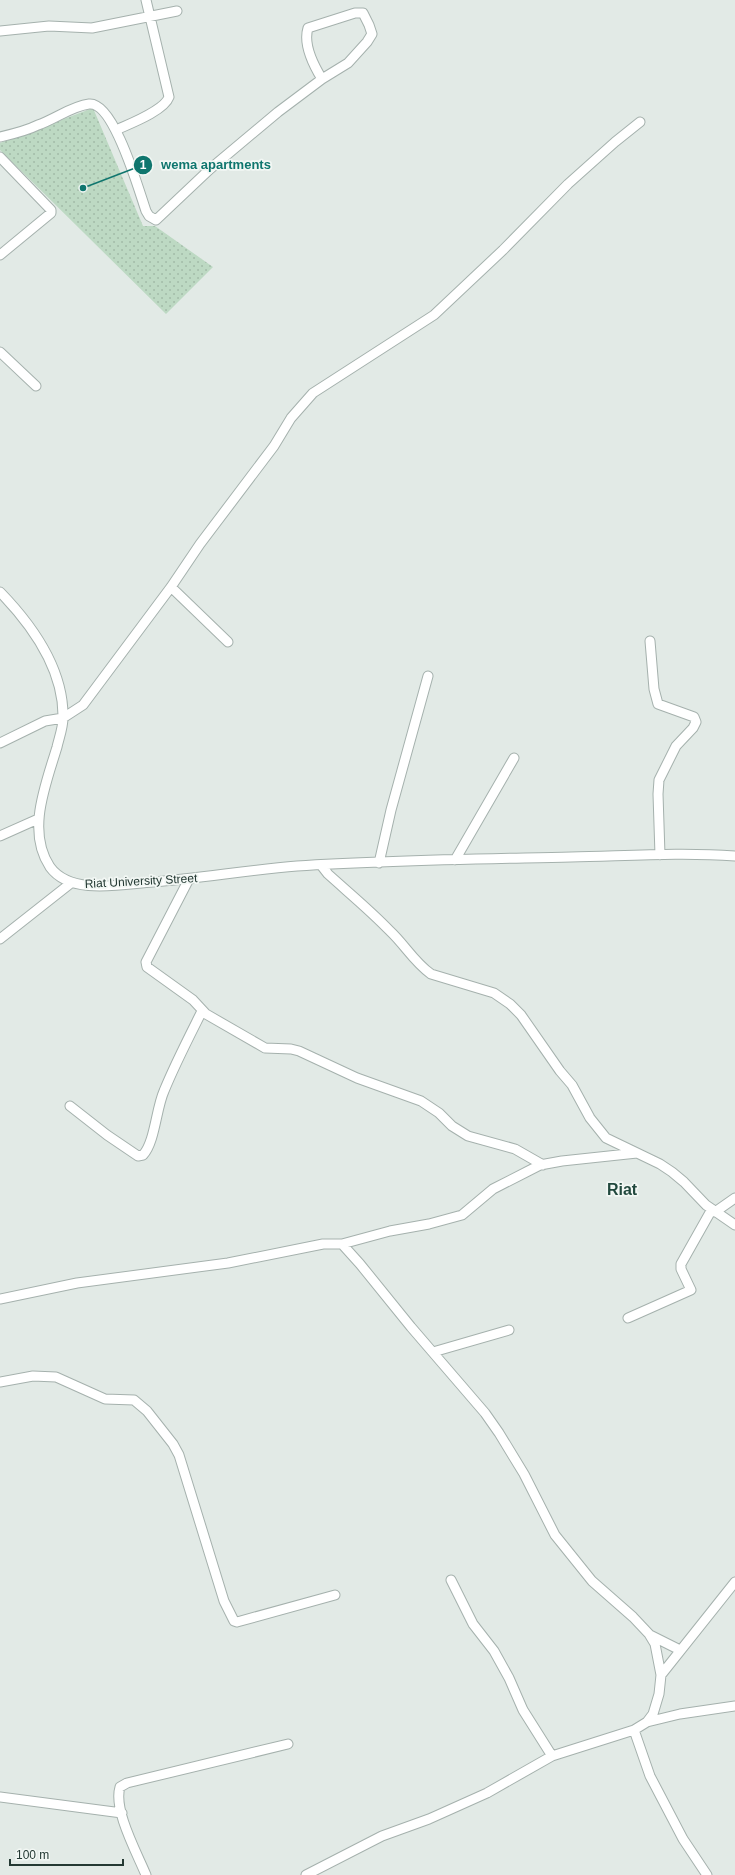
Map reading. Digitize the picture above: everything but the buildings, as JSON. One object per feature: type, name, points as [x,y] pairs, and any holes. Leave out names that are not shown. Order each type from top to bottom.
[{"type":"street","points":[[116,130],[158,109],[165,104],[169,97],[146,0]]},
{"type":"street","points":[[0,31],[49,26],[92,28],[177,11]]},
{"type":"street","points":[[0,137],[38,126],[63,113],[92,104],[100,107],[107,113],[116,130],[146,211],[149,216],[156,220],[210,169],[261,126],[322,79],[348,63],[371,37],[372,30],[363,13],[355,13],[308,28],[311,56],[322,79]]},
{"type":"street","points":[[0,743],[45,721],[63,718],[82,705],[91,696],[171,587],[200,544],[274,446],[292,418],[313,393],[434,315],[503,250],[568,184],[614,142],[640,122]]},
{"type":"street","points":[[0,157],[52,213],[0,255]]},
{"type":"street","points":[[0,352],[36,386]]},
{"type":"street","points":[[171,587],[228,642]]},
{"type":"street","name":"Riat University Street","points":[[0,592],[29,624],[41,643],[56,678],[63,718],[38,819],[40,844],[44,857],[52,870],[71,883],[103,886],[189,879],[296,866],[320,865],[660,855],[735,856]]},
{"type":"street","points":[[650,641],[654,689],[658,704],[694,717],[696,722],[693,728],[676,746],[659,780],[660,855]]},
{"type":"street","points":[[379,863],[391,810],[412,741],[428,676]]},
{"type":"street","points":[[455,860],[514,758]]},
{"type":"street","points":[[0,836],[38,819]]},
{"type":"street","points":[[320,865],[392,932],[406,951],[431,974],[494,993],[510,1004],[522,1015],[560,1071],[572,1085],[590,1118],[606,1138],[672,1172],[714,1211],[735,1224]]},
{"type":"street","points":[[189,879],[146,965],[147,967],[193,1000],[206,1014],[266,1048],[291,1049],[299,1051],[357,1078],[421,1101],[439,1113],[452,1126],[468,1136],[515,1149],[543,1164]]},
{"type":"street","points":[[0,939],[71,883]]},
{"type":"street","points":[[70,1106],[138,1156],[142,1155],[155,1128],[156,1113],[164,1092],[202,1011]]},
{"type":"street","points":[[0,1299],[76,1283],[193,1269],[323,1244],[342,1244],[390,1231],[430,1224],[462,1215],[493,1189],[516,1176],[543,1164],[637,1153]]},
{"type":"street","points":[[628,1318],[691,1290],[682,1269],[682,1264],[714,1211],[735,1198]]},
{"type":"street","points":[[342,1244],[360,1264],[411,1328],[485,1413],[524,1474],[555,1535],[592,1581],[633,1617],[649,1634],[655,1644],[661,1676],[659,1694],[653,1714],[647,1722]]},
{"type":"street","points":[[433,1352],[509,1330]]},
{"type":"street","points":[[0,1382],[33,1376],[56,1377],[77,1386],[93,1396],[105,1399],[134,1400],[148,1411],[173,1444],[179,1455],[224,1601],[234,1621],[237,1622],[335,1595]]},
{"type":"street","points":[[450,1580],[473,1624],[494,1651],[509,1678],[523,1710],[552,1756]]},
{"type":"street","points":[[661,1676],[735,1582]]},
{"type":"street","points":[[649,1634],[680,1650]]},
{"type":"street","points":[[306,1875],[382,1836],[429,1819],[487,1793],[552,1756],[634,1730],[647,1722],[680,1714],[735,1706]]},
{"type":"street","points":[[634,1730],[650,1776],[683,1839],[707,1875]]},
{"type":"street","points":[[146,1875],[127,1831],[118,1792],[120,1787],[126,1783],[288,1744]]},
{"type":"street","points":[[0,1797],[122,1813]]},
{"type":"green space","points":[[93,108],[143,226],[155,226],[213,267],[166,314],[0,150],[0,143]]},
{"type":"place","name":"wema apartments","points":[[83,188]]},
{"type":"district","name":"Riat","points":[[622,1189]]}]
